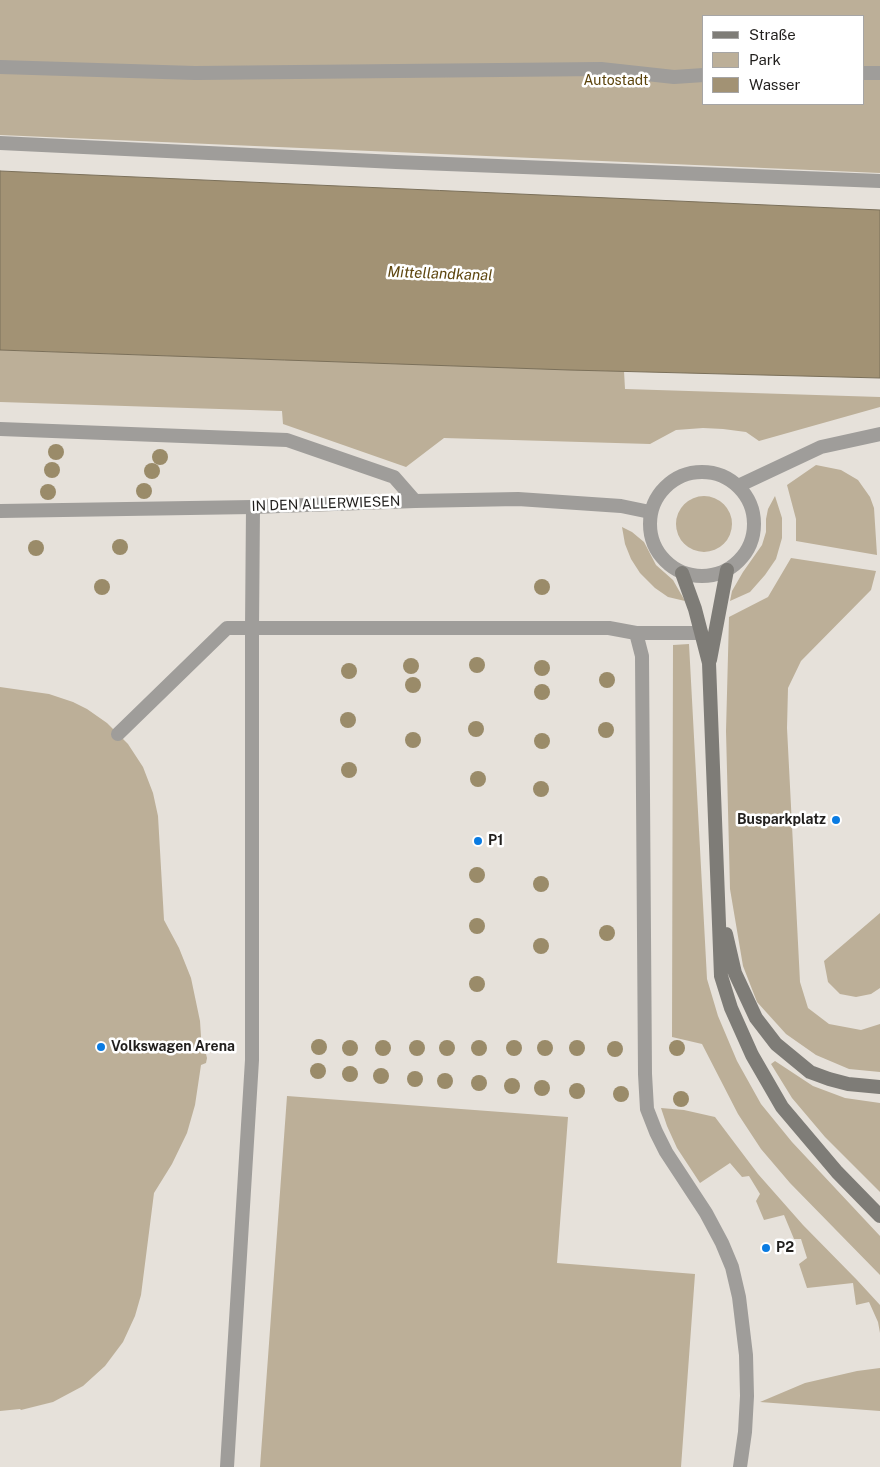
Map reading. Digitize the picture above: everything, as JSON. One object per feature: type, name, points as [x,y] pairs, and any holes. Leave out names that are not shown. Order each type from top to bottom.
[{"type":"main road","points":[[709,663],[727,570]]},
{"type":"main road","points":[[682,573],[709,663],[721,976],[731,1008],[752,1055],[782,1107],[836,1172],[880,1216]]},
{"type":"main road","points":[[718,902],[735,973],[756,1018],[776,1044],[810,1072],[848,1084],[880,1087]]},
{"type":"street","points":[[0,67],[195,73],[601,69],[674,77],[702,75]]},
{"type":"street","points":[[865,73],[880,73]]},
{"type":"street","points":[[0,143],[396,162],[880,181]]},
{"type":"street","points":[[0,429],[286,440],[394,477],[414,501]]},
{"type":"street","points":[[738,486],[821,447],[880,434]]},
{"type":"street","points":[[703,471],[721,475],[738,486],[748,498],[755,521],[754,532],[747,552],[738,562],[727,570],[709,576],[696,576],[682,573],[666,562],[656,550],[650,530],[650,512],[655,499],[664,488],[684,475],[703,471]]},
{"type":"street","name":"IN DEN ALLERWIESEN","points":[[0,511],[253,507],[518,499],[621,506],[650,512]]},
{"type":"street","points":[[226,1467],[252,1060],[253,507]]},
{"type":"street","points":[[118,734],[227,628],[609,628],[636,633],[701,632]]},
{"type":"street","points":[[636,633],[642,656],[644,1065],[647,1109],[666,1152],[706,1213],[732,1266],[739,1297],[746,1355],[747,1396],[745,1432],[740,1467]]},
{"type":"green space","name":"Autostadt","points":[[0,0],[880,0],[880,173],[0,135]]},
{"type":"green space","points":[[0,350],[624,371],[625,389],[880,397],[880,407],[759,441],[746,432],[703,428],[676,430],[650,444],[444,438],[406,467],[283,424],[282,411],[0,402]]},
{"type":"green space","points":[[816,465],[841,470],[858,480],[870,497],[874,508],[877,555],[796,541],[796,519],[787,485]]},
{"type":"green space","points":[[698,496],[710,496],[720,500],[728,508],[732,524],[728,540],[720,548],[710,552],[698,552],[688,548],[680,540],[676,530],[676,518],[680,508],[688,500]]},
{"type":"green space","points":[[775,496],[782,518],[782,538],[776,559],[750,592],[730,601],[732,591],[762,545],[766,532],[768,509]]},
{"type":"green space","points":[[622,527],[632,532],[644,542],[656,565],[673,580],[685,601],[668,597],[655,588],[640,573],[631,559],[625,544]]},
{"type":"green space","points":[[791,558],[876,571],[871,590],[801,661],[788,688],[787,728],[800,982],[808,1008],[829,1024],[861,1030],[880,1024],[880,1072],[849,1069],[816,1055],[786,1034],[757,1002],[743,966],[730,889],[726,731],[729,617],[768,597]]},
{"type":"green space","points":[[689,644],[707,979],[718,1016],[737,1061],[761,1104],[792,1142],[880,1236],[880,1275],[790,1183],[761,1149],[738,1114],[702,1044],[672,1037],[673,645]]},
{"type":"green space","name":"Volkswagen Arena","points":[[0,687],[49,694],[87,709],[107,723],[128,744],[143,767],[153,793],[158,816],[164,920],[179,948],[191,978],[200,1021],[202,1052],[206,1054],[207,1058],[206,1063],[201,1065],[195,1105],[187,1133],[172,1164],[154,1193],[141,1295],[135,1316],[123,1342],[105,1366],[83,1386],[53,1402],[21,1410],[0,1411]]},
{"type":"green space","points":[[880,913],[880,988],[871,994],[856,997],[840,994],[828,982],[824,961]]},
{"type":"green space","points":[[775,1061],[813,1086],[845,1098],[880,1103],[880,1192],[825,1137],[792,1098],[771,1064]]},
{"type":"green space","points":[[287,1096],[568,1117],[557,1263],[695,1274],[681,1467],[260,1467]]},
{"type":"green space","points":[[661,1108],[684,1110],[715,1117],[758,1174],[803,1225],[880,1305],[880,1333],[878,1322],[869,1302],[856,1305],[853,1283],[807,1288],[799,1264],[807,1258],[801,1239],[794,1239],[784,1215],[764,1220],[756,1201],[760,1194],[749,1176],[742,1177],[730,1163],[700,1183],[677,1148]]},
{"type":"green space","points":[[880,1368],[880,1411],[760,1402],[805,1383],[857,1371]]},
{"type":"water","name":"Mittellandkanal","points":[[0,171],[880,210],[880,378],[569,370],[0,350]]},
{"type":"place","name":"Busparkplatz","points":[[836,820]]},
{"type":"place","name":"P1","points":[[478,841]]},
{"type":"place","name":"Volkswagen Arena","points":[[101,1047]]},
{"type":"place","name":"P2","points":[[766,1248]]}]
